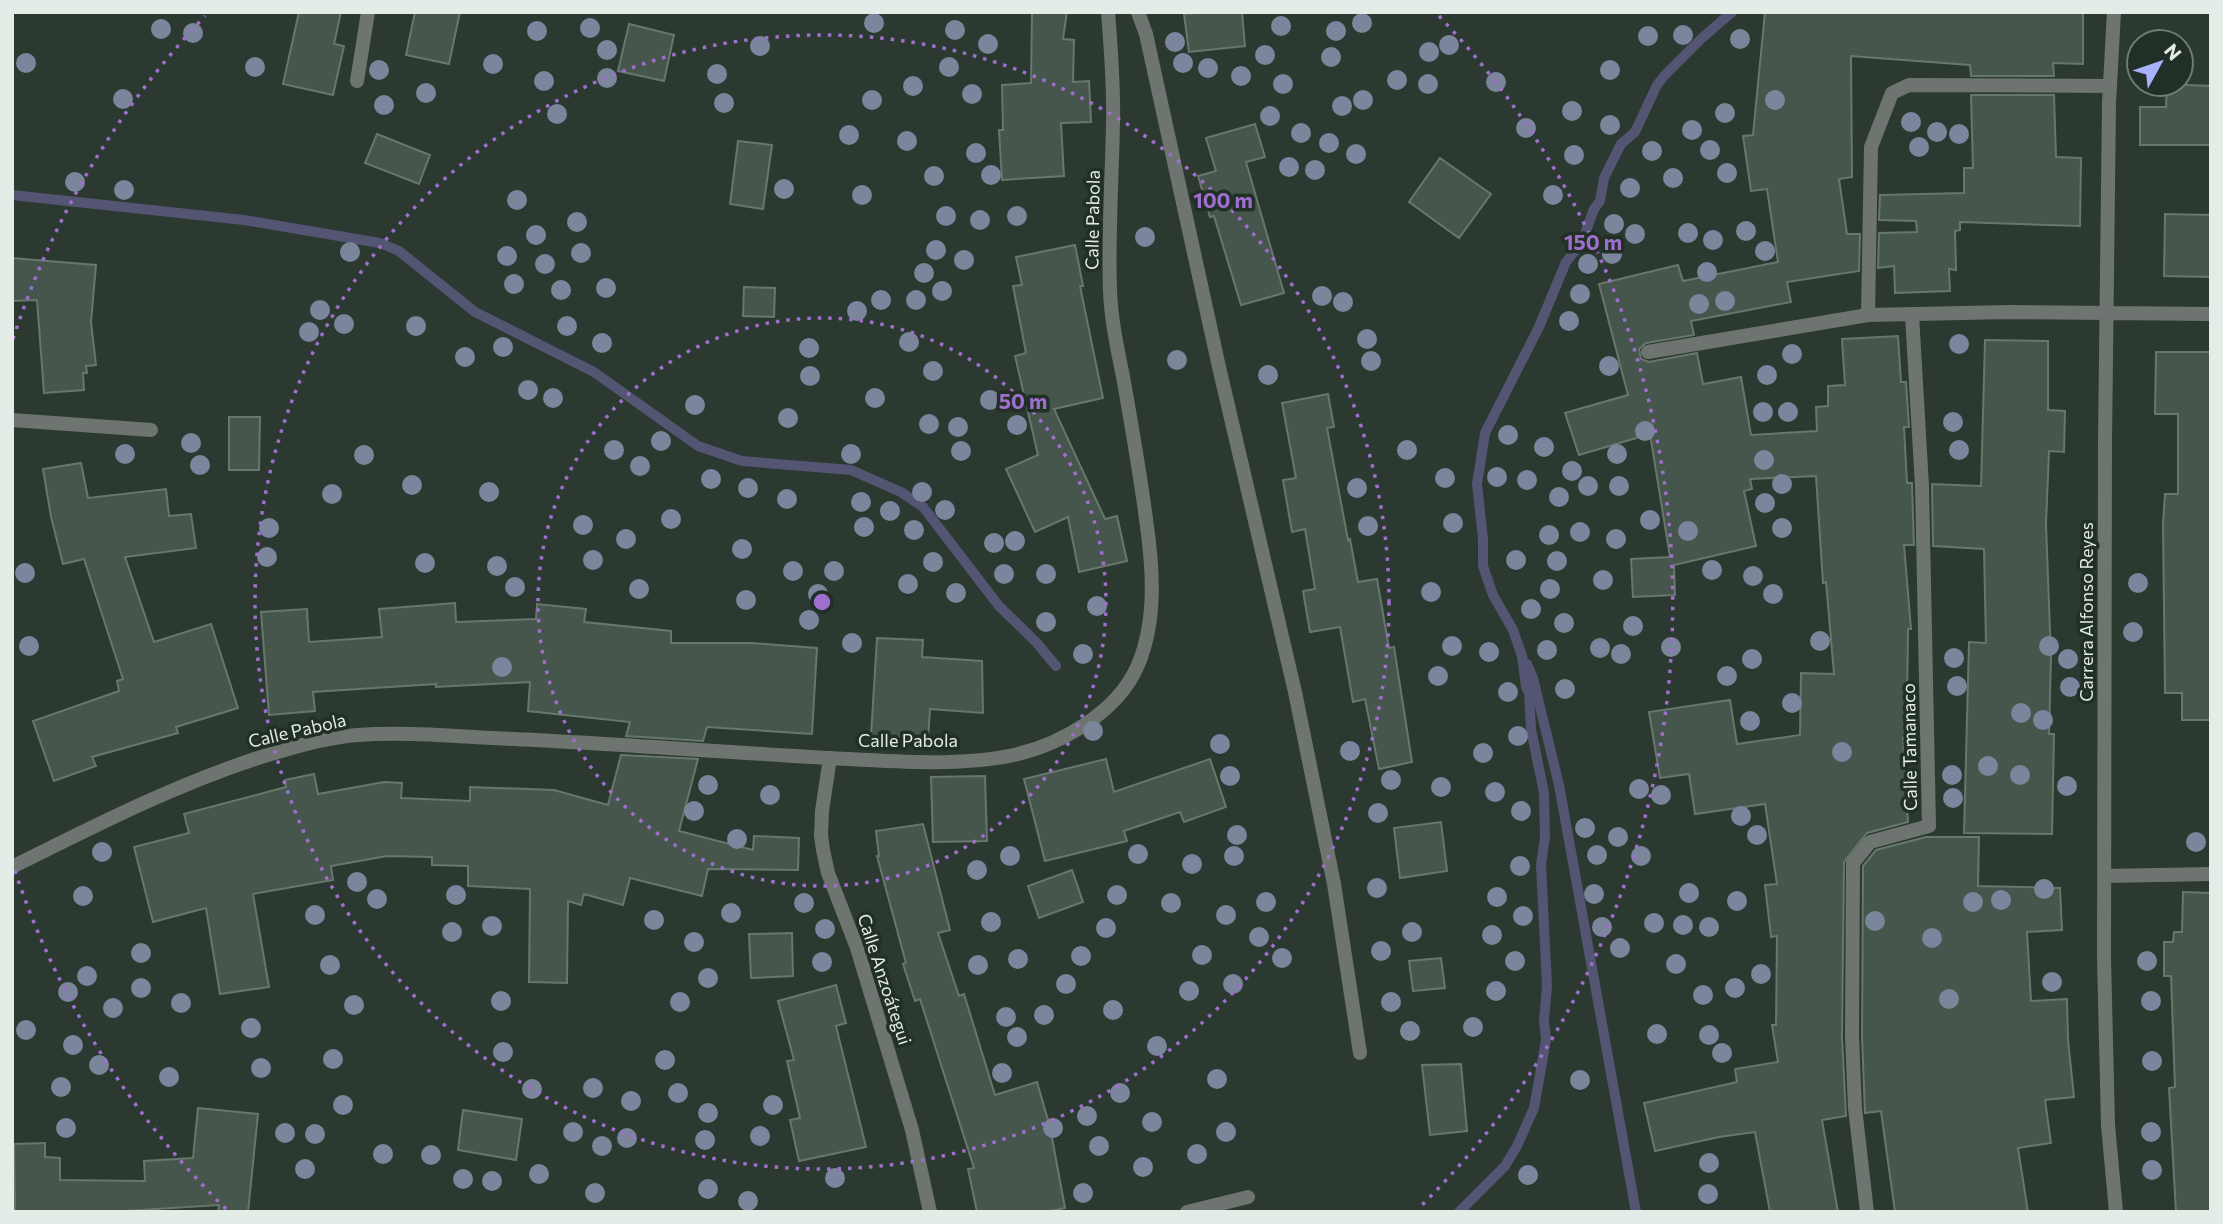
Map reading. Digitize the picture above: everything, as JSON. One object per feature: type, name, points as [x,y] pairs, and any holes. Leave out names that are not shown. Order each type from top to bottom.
[{"type":"street","points":[[357,81],[368,12]]},
{"type":"street","name":"Calle Pabola","points":[[12,867],[170,789],[261,757],[326,739],[369,735],[444,736],[642,745],[903,762],[992,758],[1045,745],[1094,717],[1112,703],[1129,683],[1139,662],[1148,628],[1152,557],[1140,472],[1112,322],[1110,228],[1113,119],[1108,12]]},
{"type":"street","points":[[1138,12],[1146,34],[1219,367],[1295,692],[1334,884],[1360,1053]]},
{"type":"street","name":"Carrera Alfonso Reyes","points":[[2114,12],[2110,86],[2104,876],[2106,1086],[2116,1212]]},
{"type":"street","points":[[1868,316],[1871,147],[1892,93],[1909,85],[2110,86]]},
{"type":"street","points":[[1648,352],[1868,316],[2009,312],[2211,314]]},
{"type":"street","name":"Calle Tamanaco","points":[[1867,1212],[1855,1108],[1852,1037],[1853,863],[1870,842],[1929,826],[1922,486],[1912,315]]},
{"type":"street","points":[[12,420],[151,430]]},
{"type":"street","name":"Calle Anzoátegui","points":[[830,758],[821,835],[828,873],[857,948],[912,1130],[930,1212]]},
{"type":"street","points":[[2104,876],[2211,874]]},
{"type":"street","points":[[1187,1212],[1248,1197]]},
{"type":"building","points":[[299,12],[341,12],[334,44],[344,46],[333,95],[283,84]]},
{"type":"building","points":[[415,12],[460,12],[449,64],[406,55]]},
{"type":"building","points":[[1032,12],[1067,12],[1063,39],[1074,40],[1073,82],[1089,81],[1091,122],[1061,123],[1064,176],[1002,180],[999,130],[1003,130],[1002,85],[1031,83]]},
{"type":"building","points":[[1242,12],[1245,46],[1189,52],[1184,14]]},
{"type":"building","points":[[1765,12],[2083,12],[2083,64],[2053,63],[2054,76],[1971,76],[1970,65],[1851,56],[1852,177],[1839,179],[1847,234],[1860,234],[1859,271],[1787,282],[1791,302],[1691,321],[1694,335],[1646,343],[1639,349],[1641,359],[1649,362],[1697,353],[1703,384],[1741,377],[1751,435],[1817,431],[1816,407],[1828,406],[1828,386],[1845,385],[1842,339],[1898,336],[1901,382],[1906,382],[1909,427],[1904,427],[1907,483],[1912,483],[1914,545],[1904,545],[1911,629],[1908,629],[1907,706],[1917,707],[1918,737],[1903,737],[1908,822],[1867,833],[1844,862],[1842,1037],[1846,1116],[1822,1120],[1838,1212],[1770,1212],[1755,1132],[1655,1151],[1644,1103],[1737,1082],[1735,1069],[1778,1062],[1772,1025],[1776,1025],[1777,936],[1771,937],[1765,885],[1777,884],[1765,804],[1695,814],[1689,774],[1660,778],[1649,712],[1730,700],[1737,744],[1800,735],[1801,673],[1834,674],[1826,582],[1823,583],[1816,476],[1750,479],[1752,489],[1744,491],[1756,546],[1674,565],[1675,595],[1633,597],[1631,559],[1670,557],[1650,434],[1579,455],[1565,413],[1628,395],[1599,284],[1678,265],[1683,281],[1778,262],[1767,189],[1751,191],[1743,136],[1753,135]]},
{"type":"building","points":[[629,24],[674,35],[664,81],[618,71]]},
{"type":"building","points":[[2195,85],[2211,86],[2211,145],[2140,145],[2140,107],[2166,107],[2166,98],[2195,98]]},
{"type":"building","points":[[1971,95],[2054,95],[2056,157],[2081,158],[2080,226],[1960,222],[1960,230],[1955,231],[1956,270],[1949,269],[1950,291],[1895,293],[1894,266],[1878,268],[1879,233],[1917,232],[1916,221],[1879,220],[1880,195],[1964,193],[1964,168],[1973,168]]},
{"type":"building","points":[[1255,124],[1265,157],[1246,162],[1284,293],[1241,305],[1214,216],[1210,217],[1198,176],[1216,171],[1206,138]]},
{"type":"building","points":[[377,134],[430,155],[419,184],[365,163]]},
{"type":"building","points":[[738,141],[772,145],[763,209],[730,204]]},
{"type":"building","points":[[1440,158],[1491,194],[1459,238],[1409,202]]},
{"type":"building","points":[[2165,214],[2211,215],[2211,277],[2164,276]]},
{"type":"building","points":[[1075,245],[1083,286],[1080,286],[1103,398],[1054,409],[1105,519],[1117,516],[1127,561],[1079,572],[1068,517],[1035,532],[1006,469],[1038,455],[1015,356],[1026,353],[1013,286],[1022,285],[1016,257]]},
{"type":"building","points":[[12,258],[96,265],[91,322],[96,365],[86,366],[87,373],[83,373],[84,390],[44,393],[37,300],[12,301]]},
{"type":"building","points":[[744,287],[775,288],[774,317],[743,316]]},
{"type":"building","points":[[1985,340],[2048,341],[2048,410],[2065,411],[2064,452],[2049,451],[2046,524],[2051,658],[2049,734],[2054,734],[2052,834],[1964,833],[1969,642],[1986,643],[1984,549],[1933,546],[1932,484],[1981,486]]},
{"type":"building","points":[[2156,352],[2211,352],[2211,720],[2182,720],[2182,693],[2165,693],[2163,524],[2165,494],[2178,494],[2178,414],[2155,414]]},
{"type":"building","points":[[1328,394],[1334,427],[1327,428],[1348,540],[1350,539],[1358,582],[1377,579],[1389,648],[1394,647],[1412,762],[1379,769],[1365,699],[1353,702],[1340,627],[1310,632],[1303,591],[1315,589],[1305,529],[1292,532],[1283,480],[1296,478],[1282,403]]},
{"type":"building","points":[[229,417],[260,417],[259,470],[229,470]]},
{"type":"building","points":[[81,463],[88,498],[166,489],[169,516],[191,514],[196,548],[125,557],[154,642],[211,624],[238,708],[176,727],[178,733],[92,757],[96,766],[54,781],[33,721],[119,691],[117,681],[123,679],[84,559],[63,564],[51,517],[43,469]]},
{"type":"building","points":[[455,603],[456,622],[536,619],[537,604],[586,609],[584,622],[671,631],[671,643],[752,643],[817,648],[812,734],[707,727],[703,741],[626,736],[630,722],[528,711],[530,682],[436,687],[436,684],[313,692],[315,711],[269,715],[261,612],[307,609],[309,642],[382,637],[379,609]]},
{"type":"building","points":[[877,638],[923,640],[922,657],[982,661],[983,713],[930,709],[928,739],[871,735]]},
{"type":"building","points":[[621,755],[698,759],[679,831],[753,850],[754,836],[799,838],[798,870],[708,869],[702,896],[630,878],[623,905],[584,894],[581,905],[568,901],[567,983],[529,982],[530,889],[468,886],[468,866],[432,865],[432,857],[387,856],[331,866],[333,880],[253,894],[269,987],[220,994],[206,908],[153,922],[134,847],[189,833],[184,814],[286,787],[285,780],[314,774],[318,794],[384,782],[402,783],[401,798],[470,801],[470,787],[554,790],[608,805]]},
{"type":"building","points":[[1106,759],[1114,792],[1210,759],[1226,807],[1184,822],[1180,812],[1124,831],[1127,841],[1045,861],[1024,779]]},
{"type":"building","points":[[985,776],[987,841],[933,842],[931,777]]},
{"type":"building","points":[[1441,822],[1447,871],[1400,878],[1394,828]]},
{"type":"building","points":[[923,824],[950,930],[938,933],[959,996],[964,994],[995,1095],[1037,1082],[1050,1127],[1065,1208],[1046,1212],[977,1212],[968,1169],[974,1168],[920,999],[915,1001],[903,964],[906,963],[877,856],[876,831]]},
{"type":"building","points":[[1926,837],[1979,837],[1978,886],[2060,888],[2062,930],[2027,932],[2031,1001],[2067,999],[2074,1097],[2045,1100],[2051,1143],[2018,1148],[2028,1212],[1895,1212],[1881,1111],[1865,1113],[1862,1037],[1863,866],[1876,850]]},
{"type":"building","points":[[1072,870],[1083,902],[1039,918],[1028,886]]},
{"type":"building","points":[[2183,892],[2211,893],[2211,1212],[2176,1212],[2169,1088],[2175,1087],[2171,976],[2164,976],[2164,942],[2173,942],[2174,932],[2182,932]]},
{"type":"building","points":[[792,933],[793,976],[751,978],[749,934]]},
{"type":"building","points":[[1441,958],[1445,988],[1413,991],[1409,961]]},
{"type":"building","points":[[836,985],[846,1023],[836,1026],[866,1147],[799,1161],[790,1120],[800,1118],[787,1061],[794,1060],[778,1001]]},
{"type":"building","points":[[1461,1064],[1467,1131],[1430,1135],[1422,1065]]},
{"type":"building","points":[[198,1108],[258,1114],[248,1212],[218,1212],[219,1205],[109,1212],[15,1212],[14,1144],[45,1143],[45,1157],[60,1158],[60,1180],[145,1181],[144,1161],[193,1158]]},
{"type":"building","points":[[463,1110],[522,1119],[516,1160],[458,1150]]},
{"type":"waterway","points":[[1459,1212],[1505,1166],[1517,1146],[1534,1108],[1546,1040],[1544,1020],[1547,986],[1541,865],[1545,837],[1544,793],[1531,729],[1529,693],[1522,656],[1513,630],[1493,595],[1483,566],[1477,484],[1485,433],[1539,327],[1566,262],[1582,242],[1594,209],[1600,201],[1604,178],[1621,144],[1635,132],[1657,85],[1665,75],[1732,12]]},
{"type":"waterway","points":[[12,195],[244,220],[380,243],[399,251],[475,312],[594,372],[698,446],[742,461],[851,470],[901,492],[923,507],[999,606],[1056,666]]},
{"type":"waterway","points":[[1527,664],[1533,678],[1559,785],[1636,1212]]}]
